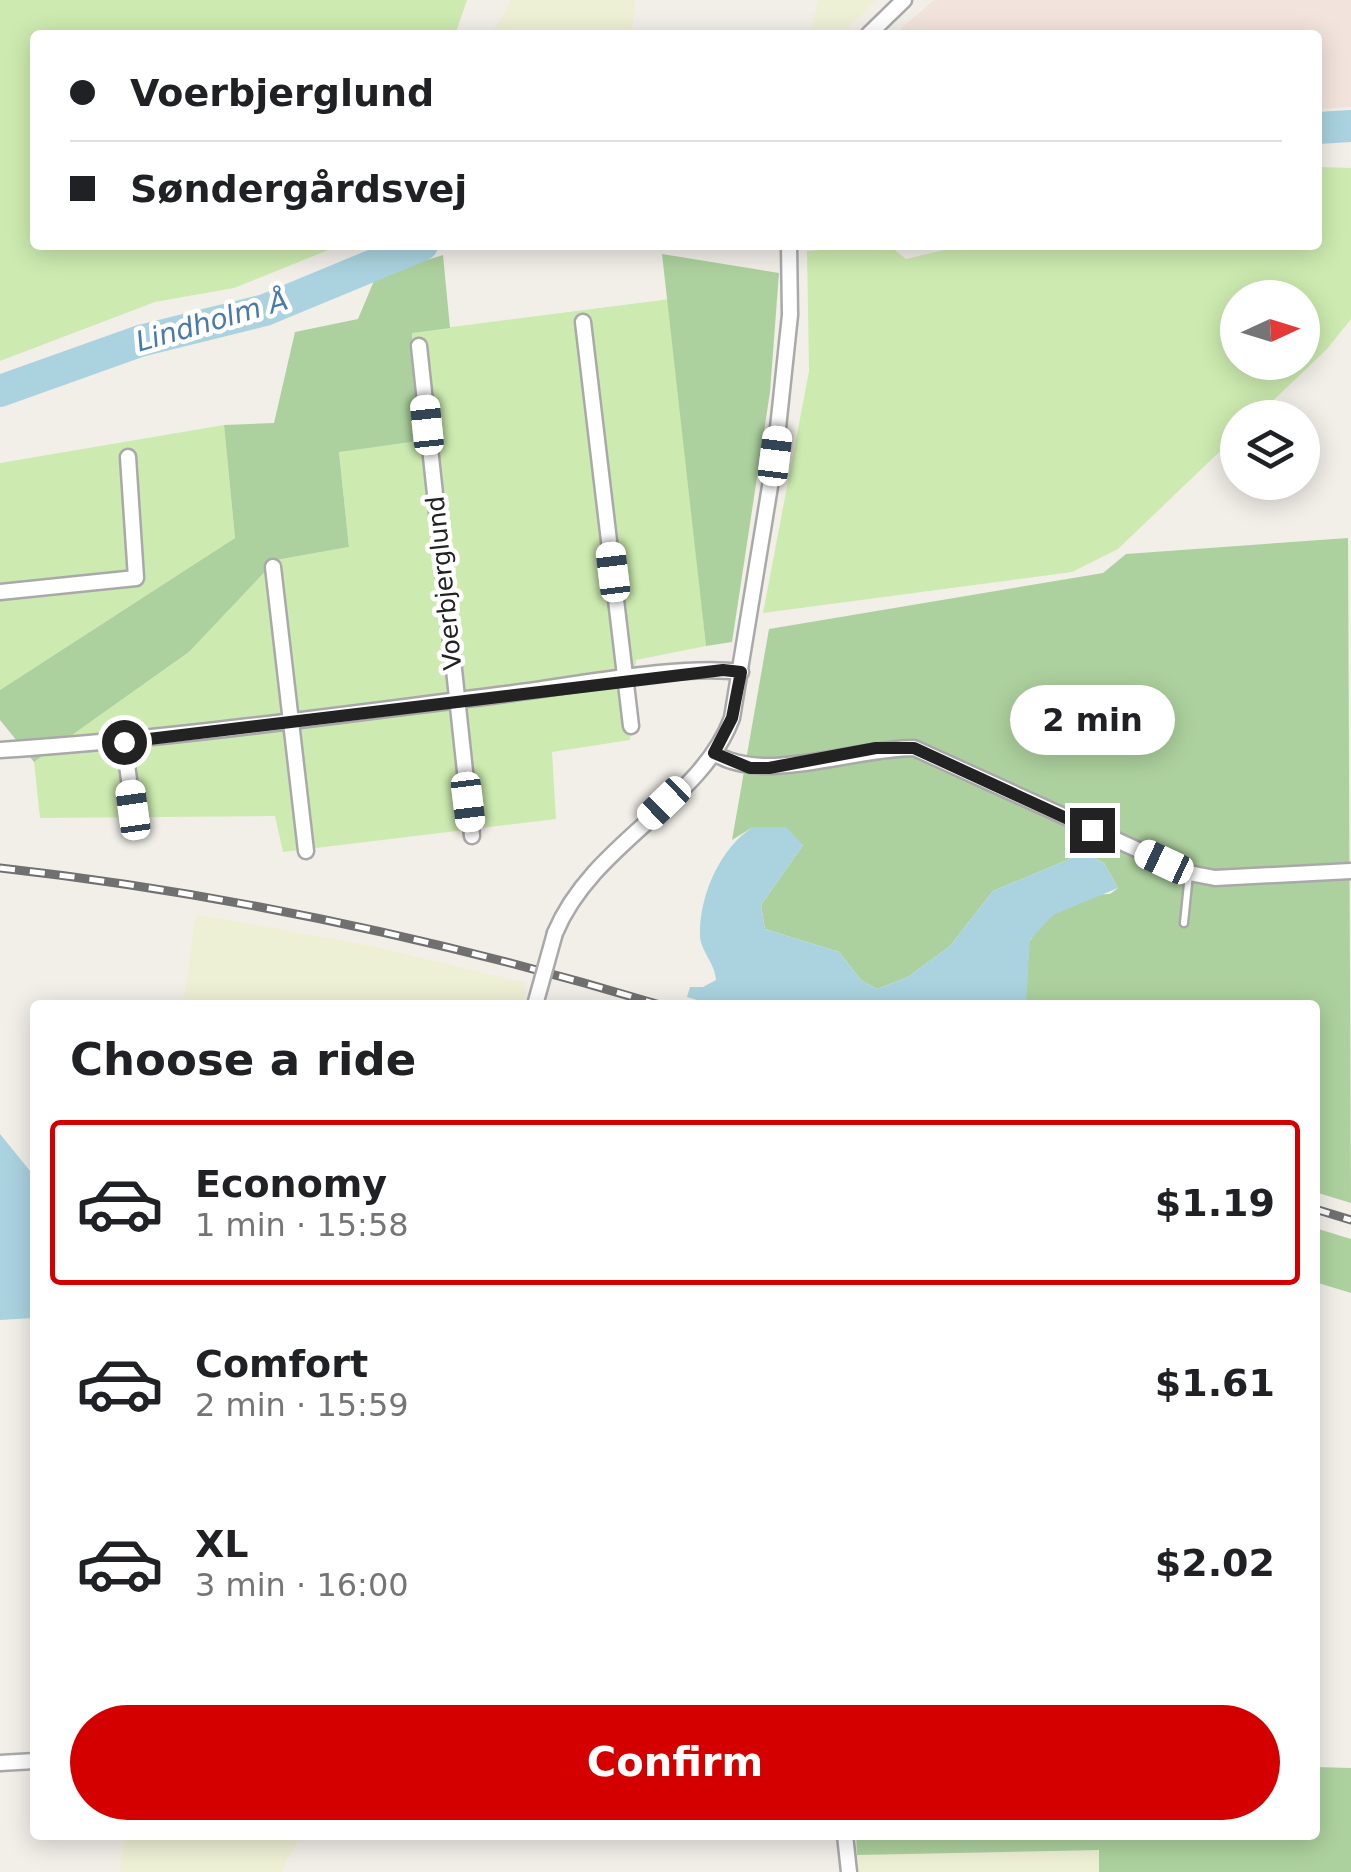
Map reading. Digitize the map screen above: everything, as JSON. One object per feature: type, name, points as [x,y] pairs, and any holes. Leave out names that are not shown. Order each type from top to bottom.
[{"type":"street","points":[[873,30],[904,0]]},
{"type":"street","points":[[536,1000],[568,901],[587,876],[714,753],[732,718],[775,456],[790,253]]},
{"type":"street","points":[[582,322],[631,726]]},
{"type":"street","name":"Voerbjerglund","points":[[419,346],[472,836]]},
{"type":"street","points":[[0,592],[136,578],[128,456]]},
{"type":"street","points":[[273,567],[306,851]]},
{"type":"street","name":"Voerbjerglund","points":[[0,750],[124,742],[626,680],[741,672]]},
{"type":"street","points":[[124,742],[133,810]]},
{"type":"street","points":[[714,753],[750,768],[769,768],[876,748],[914,748],[1189,872],[1215,878],[1351,871]]},
{"type":"street","points":[[0,1763],[30,1760]]},
{"type":"street","points":[[846,1840],[849,1872]]},
{"type":"lane","points":[[1184,922],[1189,872]]},
{"type":"shaded area","points":[[934,0],[1351,0],[1351,107],[1322,109],[1322,30],[899,30]]},
{"type":"green space","points":[[0,0],[467,0],[457,30],[30,30],[30,250],[329,250],[234,288],[155,302],[0,361]]},
{"type":"green space","points":[[511,0],[636,0],[632,30],[494,30]]},
{"type":"green space","points":[[818,0],[876,0],[846,30],[812,30]]},
{"type":"green space","points":[[1322,167],[1351,168],[1351,319],[1320,356],[1320,280],[1220,280],[1220,380],[1295,380],[1274,400],[1220,400],[1220,451],[1118,549],[1072,572],[763,613],[809,371],[807,251],[895,250],[906,259],[944,250],[1322,250]]},
{"type":"green space","points":[[662,254],[779,273],[770,392],[732,642],[706,646]]},
{"type":"green space","points":[[443,255],[450,328],[412,333],[418,441],[339,452],[349,547],[276,560],[189,652],[34,762],[0,720],[0,690],[235,538],[224,425],[274,423],[295,332],[358,319],[376,276]]},
{"type":"green space","points":[[670,299],[706,646],[636,660],[630,740],[552,752],[556,819],[283,852],[275,816],[40,818],[34,762],[189,652],[276,560],[349,547],[339,451],[418,441],[412,332]]},
{"type":"green space","points":[[224,425],[235,538],[0,690],[0,463]]},
{"type":"green space","points":[[1348,538],[1351,1203],[1320,1194],[1320,1000],[1026,1000],[1025,956],[1030,941],[1064,907],[1087,897],[1110,894],[1118,888],[1104,863],[1084,853],[993,891],[950,946],[908,977],[877,989],[861,980],[839,952],[765,929],[761,905],[803,845],[753,827],[732,840],[769,629],[1103,573],[1126,554]]},
{"type":"green space","points":[[196,914],[377,947],[526,983],[524,1000],[184,1000]]},
{"type":"green space","points":[[1320,1230],[1351,1239],[1351,1293],[1320,1284]]},
{"type":"green space","points":[[1320,1767],[1351,1768],[1351,1872],[1099,1872],[1099,1850],[857,1855],[856,1840],[1320,1840]]},
{"type":"green space","points":[[124,1840],[298,1840],[281,1872],[119,1872]]},
{"type":"green space","points":[[1100,1850],[1099,1872],[858,1872],[857,1855]]},
{"type":"water","points":[[753,827],[786,827],[803,845],[761,905],[765,929],[839,952],[861,980],[877,989],[908,977],[950,946],[993,891],[1084,853],[1104,863],[1118,888],[1053,915],[1030,940],[1026,1000],[687,997],[690,987],[703,987],[716,980],[701,942],[703,905],[721,860]]},
{"type":"water","points":[[0,1134],[30,1171],[30,1318],[0,1320]]},
{"type":"waterway","name":"Lindholm Å","points":[[1322,128],[1351,126]]},
{"type":"waterway","name":"Lindholm Å","points":[[0,391],[140,341],[265,310],[410,250]]},
{"type":"railway","points":[[0,868],[251,905],[416,940],[643,1000]]},
{"type":"railway","points":[[1320,1211],[1351,1220]]},
{"type":"route","points":[[124,742],[723,670],[741,672],[732,718],[714,753],[727,760],[750,768],[769,768],[876,748],[914,748],[1092,830]]}]
